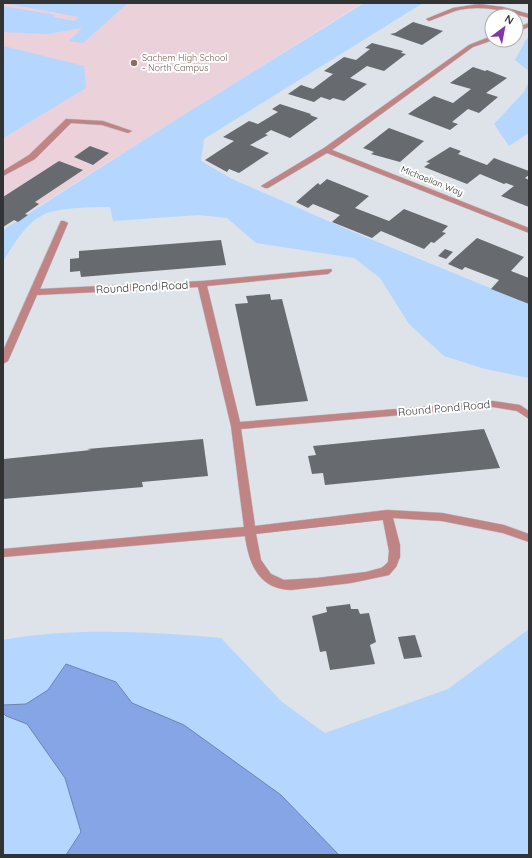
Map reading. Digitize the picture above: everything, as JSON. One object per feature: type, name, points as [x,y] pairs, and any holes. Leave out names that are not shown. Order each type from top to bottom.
[{"type":"street","points":[[429,19],[447,10],[471,5],[491,6],[529,16]]},
{"type":"street","points":[[265,186],[327,150],[471,46],[484,41]]},
{"type":"street","points":[[3,174],[32,157],[69,121],[103,123],[128,131]]},
{"type":"street","name":"Michaelian Way","points":[[327,150],[529,231]]},
{"type":"street","points":[[3,361],[64,223]]},
{"type":"street","points":[[202,284],[328,271]]},
{"type":"street","name":"Round Pond Road","points":[[34,292],[202,284],[236,426],[253,554],[258,568],[269,579],[285,585],[354,578],[385,572],[393,563],[395,547],[387,514]]},
{"type":"street","name":"Round Pond Road","points":[[236,426],[493,404],[520,408],[529,416]]},
{"type":"street","points":[[3,553],[250,530],[387,514],[442,517],[504,529],[529,538]]},
{"type":"shaded area","name":"Sachem High School - North Campus","points":[[3,3],[362,3],[3,228]]},
{"type":"shaded area","points":[[3,3],[128,3],[83,43],[69,41],[82,28],[47,34],[3,32],[3,6],[55,15],[53,17],[74,21],[79,17]]},
{"type":"shaded area","points":[[364,3],[423,3],[204,139],[201,161],[232,179],[351,231],[529,304],[529,378],[485,369],[444,356],[409,324],[380,278],[354,258],[256,243],[227,218],[199,215],[113,221],[110,207],[57,210],[43,215],[31,223],[15,242],[3,262],[3,230],[169,124]]},
{"type":"shaded area","points":[[527,38],[529,38],[529,71],[515,60],[522,48],[524,48],[524,44]]},
{"type":"shaded area","points":[[3,46],[84,66],[86,88],[3,138]]},
{"type":"shaded area","points":[[529,81],[529,133],[509,146],[494,124],[524,92]]},
{"type":"shaded area","points":[[529,629],[529,855],[339,855],[281,795],[184,725],[132,703],[116,682],[66,664],[48,690],[26,704],[3,705],[3,640],[57,633],[85,632],[167,634],[221,638],[282,702],[325,733],[448,689]]},
{"type":"shaded area","points":[[66,664],[116,682],[132,703],[184,725],[281,795],[339,855],[66,855],[81,832],[65,778],[27,724],[6,716],[3,713],[3,705],[26,704],[48,690]]},
{"type":"shaded area","points":[[3,713],[6,717],[27,724],[65,778],[81,832],[66,855],[3,855]]},
{"type":"building","points":[[413,22],[443,31],[422,45],[390,34],[395,33]]},
{"type":"building","points":[[372,43],[403,51],[401,53],[406,54],[384,71],[367,66],[350,78],[367,84],[344,101],[333,98],[330,100],[321,97],[314,102],[288,94],[301,85],[313,89],[333,74],[324,71],[344,57],[356,60],[370,49],[365,48]]},
{"type":"building","points":[[473,67],[485,71],[487,70],[507,78],[486,93],[498,97],[479,113],[468,109],[452,122],[458,124],[450,130],[408,114],[434,96],[453,103],[471,89],[450,83]]},
{"type":"building","points":[[280,104],[311,114],[310,115],[318,118],[290,138],[271,130],[265,134],[268,135],[250,145],[269,153],[239,173],[229,169],[227,172],[205,160],[234,141],[223,137],[249,121],[258,124],[278,112],[272,109]]},
{"type":"building","points":[[389,128],[424,141],[400,162],[371,154],[374,152],[363,148]]},
{"type":"building","points":[[90,146],[109,153],[93,165],[74,157]]},
{"type":"building","points":[[450,147],[461,151],[458,154],[487,165],[494,158],[529,171],[529,175],[525,178],[529,180],[529,207],[501,196],[514,186],[506,183],[504,184],[480,174],[467,184],[424,167],[430,163],[426,162]]},
{"type":"building","points":[[59,161],[83,170],[35,202],[39,204],[25,214],[28,215],[18,222],[14,220],[3,227],[3,197]]},
{"type":"building","points":[[327,179],[369,196],[355,208],[389,221],[404,209],[448,226],[442,232],[446,233],[434,243],[431,242],[424,249],[381,231],[372,238],[332,222],[340,215],[313,204],[308,208],[296,202],[318,183],[320,185]]},
{"type":"building","points":[[477,238],[524,257],[511,271],[529,278],[529,304],[491,289],[499,280],[465,267],[462,270],[448,264]]},
{"type":"building","points":[[221,240],[226,265],[81,277],[80,271],[70,272],[70,259],[79,258],[79,251]]},
{"type":"building","points":[[445,249],[453,252],[446,259],[438,256]]},
{"type":"building","points":[[270,294],[271,300],[282,299],[308,401],[256,406],[235,304],[248,303],[246,296]]},
{"type":"building","points":[[484,429],[500,468],[325,485],[323,473],[312,474],[308,456],[316,455],[313,446]]},
{"type":"building","points":[[203,439],[208,476],[142,482],[143,487],[3,499],[4,459],[91,450],[87,449]]},
{"type":"building","points":[[350,604],[351,609],[358,609],[360,614],[369,613],[376,642],[370,645],[375,664],[330,670],[326,651],[320,652],[312,616],[327,612],[326,607]]},
{"type":"building","points":[[415,635],[422,657],[404,659],[398,637]]},
{"type":"place","name":"Sachem High School - North Campus","points":[[134,63]]}]
